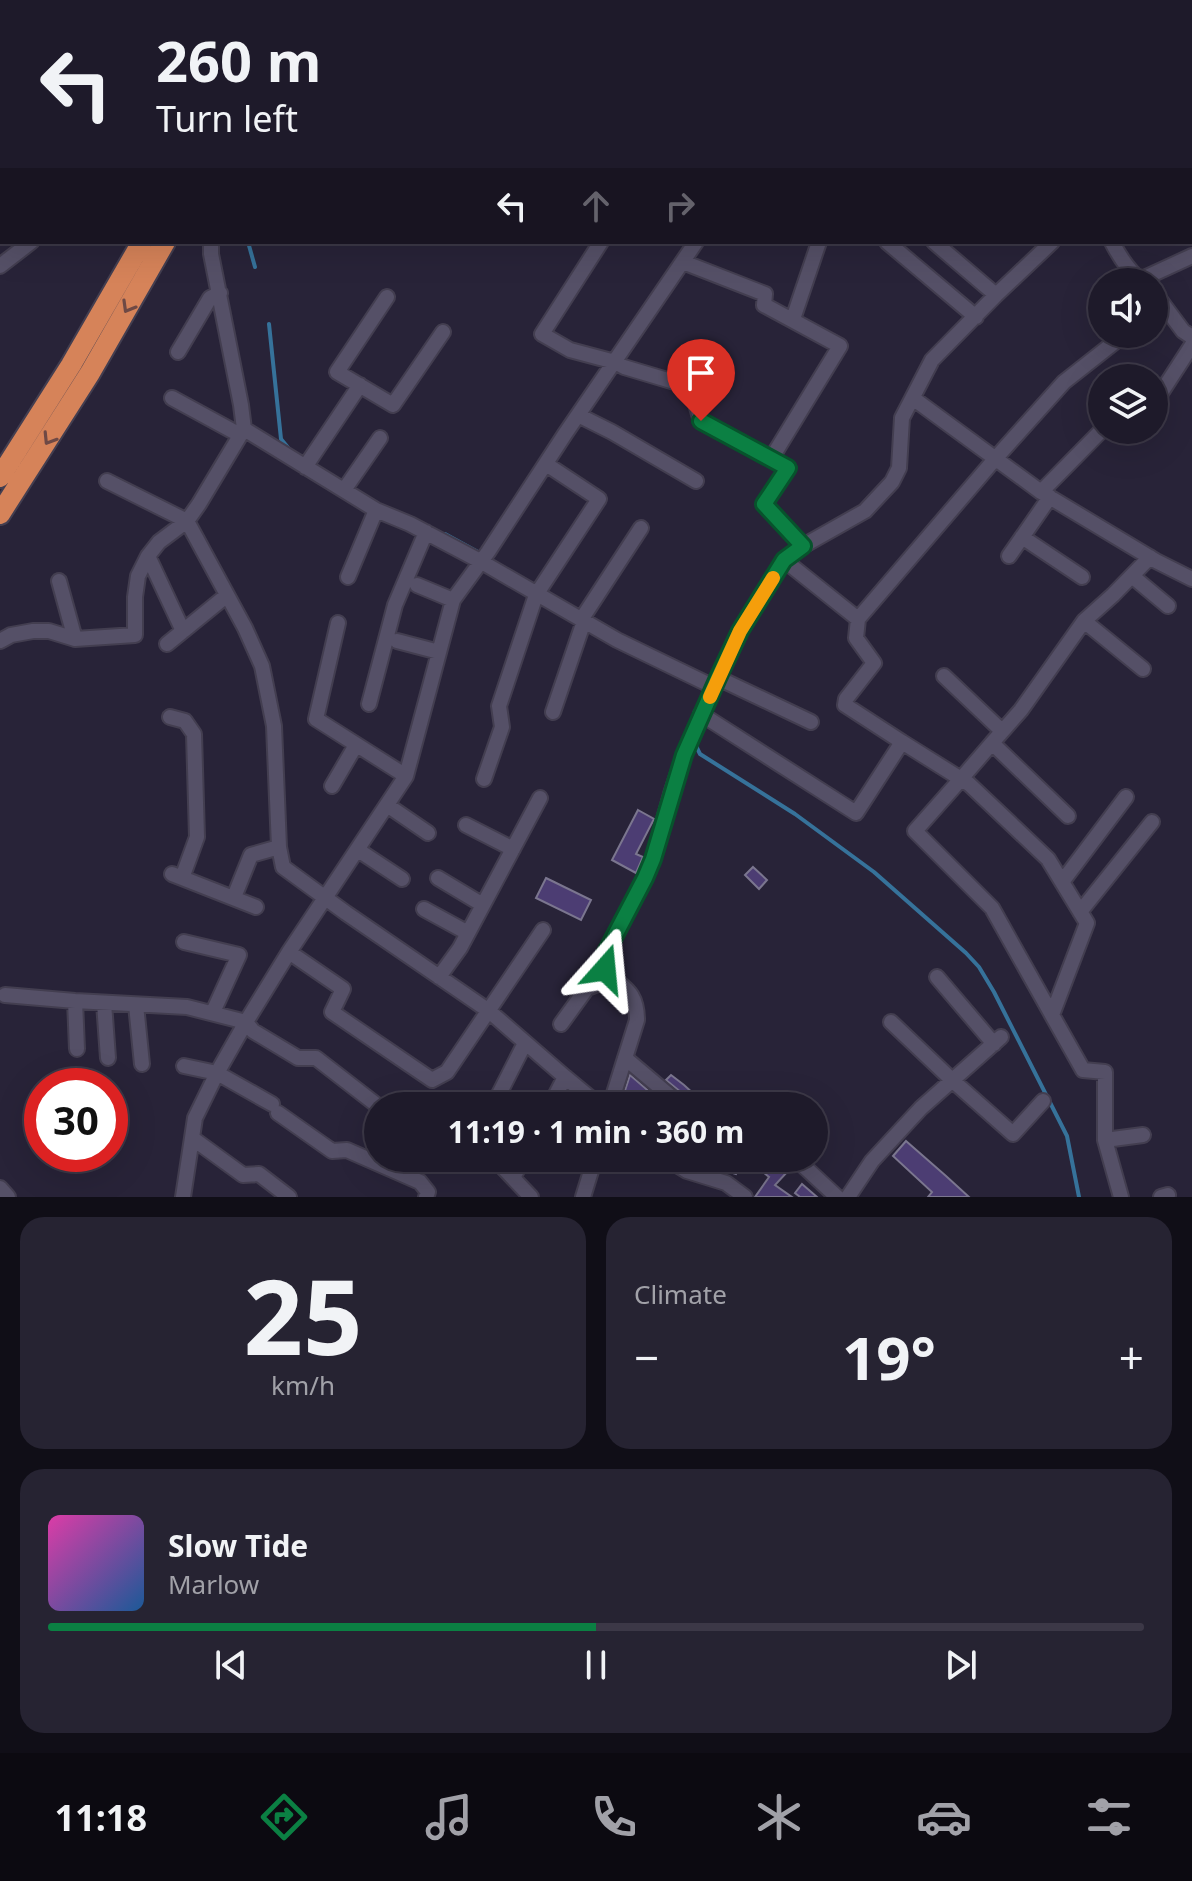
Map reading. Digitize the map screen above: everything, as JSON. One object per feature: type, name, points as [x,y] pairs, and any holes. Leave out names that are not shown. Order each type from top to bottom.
[{"type":"highway","points":[[0,514],[81,369],[141,244]]},
{"type":"highway","points":[[0,477],[81,369],[164,244]]},
{"type":"street","points":[[0,266],[28,244]]},
{"type":"street","points":[[0,641],[11,635],[33,631],[49,631],[75,639],[135,635],[138,576],[148,556],[159,542],[187,521],[242,432],[241,405],[211,244]]},
{"type":"street","points":[[600,244],[542,334],[570,350],[691,387],[701,421],[788,468],[764,504],[803,546]]},
{"type":"street","points":[[183,1197],[195,1118],[217,1073],[289,952],[406,776],[453,600],[695,244]]},
{"type":"street","points":[[793,319],[818,244]]},
{"type":"street","points":[[889,244],[976,317]]},
{"type":"street","points":[[936,244],[996,295]]},
{"type":"street","points":[[614,1092],[637,1020],[637,1010],[634,996],[601,962],[653,859],[684,755],[706,717],[716,682],[740,631],[784,560],[865,511],[892,482],[899,468],[902,418],[932,360],[1050,244]]},
{"type":"street","points":[[1113,244],[1119,258],[1129,268]]},
{"type":"street","points":[[1168,268],[1192,256]]},
{"type":"street","points":[[683,262],[765,294],[764,305],[840,346],[771,459]]},
{"type":"street","points":[[178,352],[210,298],[220,293]]},
{"type":"street","points":[[387,297],[337,372],[393,405],[443,332]]},
{"type":"street","points":[[1168,315],[1192,337]]},
{"type":"street","points":[[1168,382],[1192,345]]},
{"type":"street","points":[[1052,1015],[1087,923],[1048,859],[969,784],[845,705],[846,699],[874,663],[856,638],[858,619],[1064,382],[1107,348]]},
{"type":"street","points":[[307,464],[360,385]]},
{"type":"street","points":[[172,398],[307,464],[376,510],[426,532],[539,591],[617,640],[811,722]]},
{"type":"street","points":[[914,399],[1046,494],[1192,579]]},
{"type":"street","points":[[578,415],[696,481]]},
{"type":"street","points":[[346,488],[380,438]]},
{"type":"street","points":[[1009,556],[1046,494],[1089,444]]},
{"type":"street","points":[[484,779],[502,727],[499,706],[539,591],[599,499],[546,464]]},
{"type":"street","points":[[107,481],[187,521],[245,628],[262,666],[274,726],[279,847],[283,867],[489,1011],[583,1092]]},
{"type":"street","points":[[348,577],[376,510]]},
{"type":"street","points":[[553,712],[583,617],[641,528]]},
{"type":"street","points":[[369,704],[395,605],[426,532]]},
{"type":"street","points":[[1022,537],[1082,577]]},
{"type":"street","points":[[148,556],[183,631]]},
{"type":"street","points":[[1121,1197],[1105,1140],[1105,1072],[1083,1070],[992,908],[915,831],[1021,710],[1084,621],[1150,557]]},
{"type":"street","points":[[784,560],[858,619]]},
{"type":"street","points":[[1132,576],[1168,606]]},
{"type":"street","points":[[59,581],[75,639]]},
{"type":"street","points":[[417,585],[453,600]]},
{"type":"street","points":[[167,644],[226,596]]},
{"type":"street","points":[[1084,621],[1143,669]]},
{"type":"street","points":[[338,623],[316,719],[406,776]]},
{"type":"street","points":[[397,641],[439,652]]},
{"type":"street","points":[[944,676],[1068,816]]},
{"type":"street","points":[[170,717],[185,721],[194,734],[197,837],[177,876],[256,907]]},
{"type":"street","points":[[706,717],[856,813],[902,742]]},
{"type":"street","points":[[332,786],[356,745]]},
{"type":"street","points":[[1062,882],[1126,797]]},
{"type":"street","points":[[439,977],[460,948],[540,798]]},
{"type":"street","points":[[387,805],[428,833]]},
{"type":"street","points":[[1080,912],[1152,822]]},
{"type":"street","points":[[466,825],[513,849]]},
{"type":"street","points":[[234,897],[251,855],[279,847]]},
{"type":"street","points":[[358,850],[402,879]]},
{"type":"street","points":[[438,878],[483,905]]},
{"type":"street","points":[[424,909],[468,933]]},
{"type":"street","points":[[289,952],[343,989],[332,1012],[432,1080],[447,1072],[543,930]]},
{"type":"street","points":[[184,942],[239,955],[213,1012]]},
{"type":"street","points":[[814,1172],[847,1196],[872,1161],[921,1108],[998,1041],[937,977]]},
{"type":"street","points":[[561,1024],[587,988],[614,978]]},
{"type":"street","points":[[5,995],[187,1007],[213,1012],[246,1022],[253,1031],[298,1058],[316,1058],[364,1095]]},
{"type":"street","points":[[75,1001],[77,1049]]},
{"type":"street","points":[[104,1003],[108,1058]]},
{"type":"street","points":[[136,1005],[142,1064]]},
{"type":"street","points":[[891,1022],[1013,1134],[1043,1101]]},
{"type":"street","points":[[500,1092],[525,1043]]},
{"type":"street","points":[[625,1058],[665,1092]]},
{"type":"street","points":[[184,1066],[217,1073],[275,1108],[332,1151],[347,1150],[420,1182],[428,1192],[426,1197]]},
{"type":"street","points":[[557,1092],[565,1077]]},
{"type":"street","points":[[1105,1140],[1143,1135]]},
{"type":"street","points":[[192,1138],[243,1175],[259,1174],[289,1197]]},
{"type":"street","points":[[507,1172],[531,1197]]},
{"type":"street","points":[[513,1178],[516,1172]]},
{"type":"street","points":[[583,1197],[591,1172]]},
{"type":"street","points":[[690,1172],[726,1183],[745,1197]]},
{"type":"street","points":[[0,1188],[8,1197]]},
{"type":"building","points":[[638,810],[654,819],[636,854],[643,857],[636,873],[612,860]]},
{"type":"building","points":[[753,867],[767,880],[759,889],[745,875]]},
{"type":"building","points":[[546,878],[591,900],[581,920],[536,898]]},
{"type":"building","points":[[630,1075],[650,1092],[625,1092]]},
{"type":"building","points":[[671,1075],[692,1092],[681,1092],[666,1080]]},
{"type":"building","points":[[906,1141],[969,1197],[928,1197],[932,1192],[893,1156]]},
{"type":"building","points":[[763,1172],[787,1172],[775,1185],[792,1197],[755,1197],[769,1177]]},
{"type":"building","points":[[802,1184],[817,1197],[800,1197],[795,1193]]},
{"type":"waterway","points":[[249,244],[255,267]]},
{"type":"waterway","points":[[269,324],[281,439],[290,450]]},
{"type":"waterway","points":[[445,534],[478,552]]},
{"type":"waterway","points":[[705,725],[696,746],[700,754],[795,814],[874,872],[979,967],[1067,1136],[1079,1197]]},
{"type":"slow traffic","points":[[710,697],[740,631],[773,578]]},
{"type":"route","points":[[605,969],[601,962],[653,859],[684,755],[718,678],[740,631],[784,560],[803,546],[764,504],[788,468],[701,421]]}]
